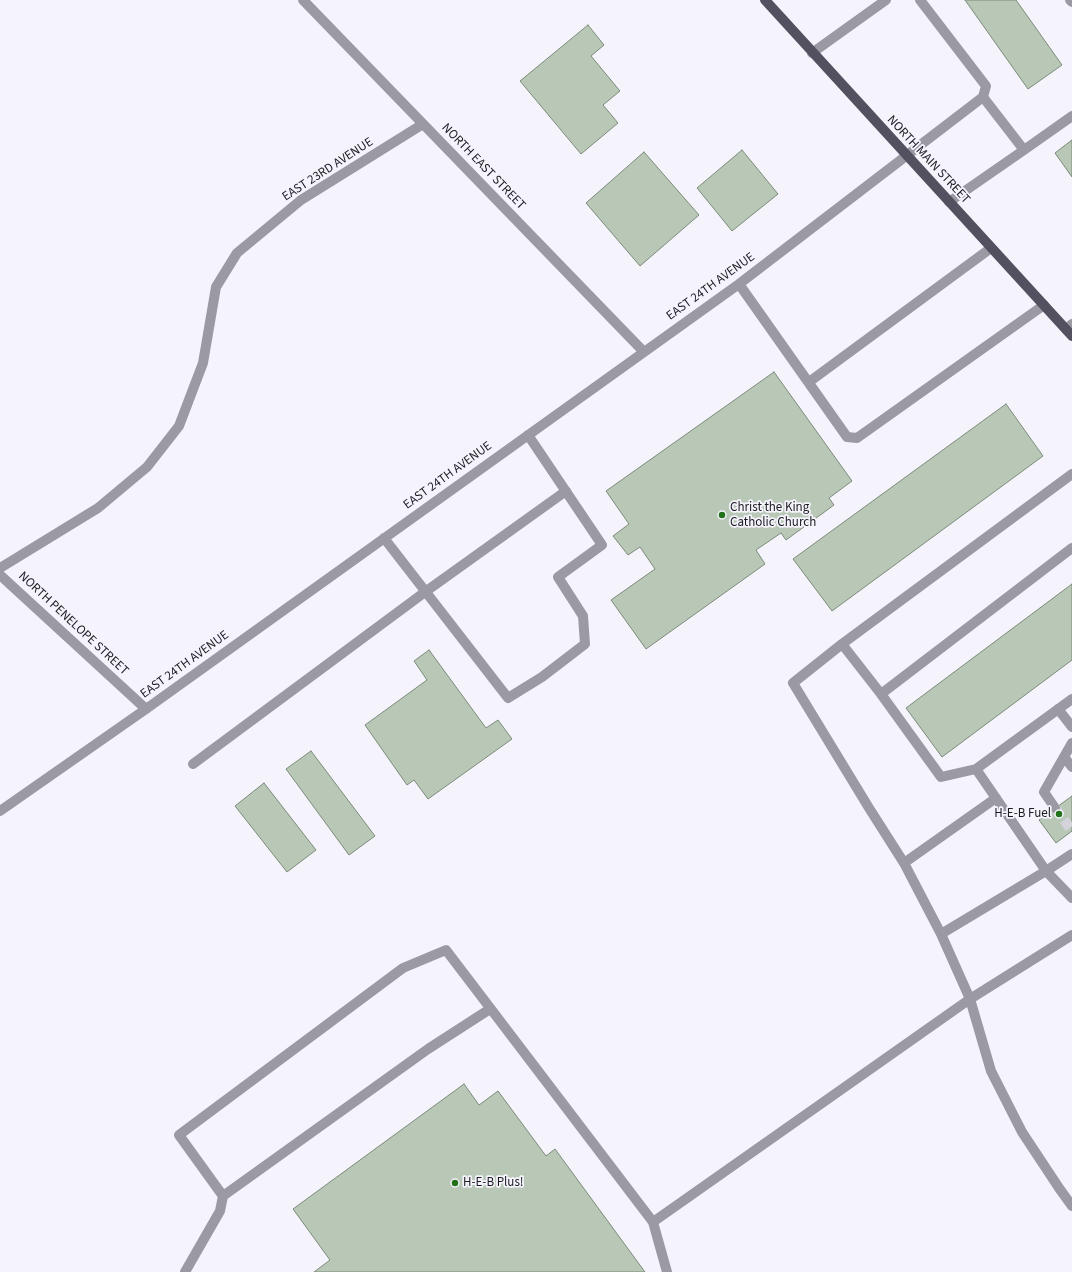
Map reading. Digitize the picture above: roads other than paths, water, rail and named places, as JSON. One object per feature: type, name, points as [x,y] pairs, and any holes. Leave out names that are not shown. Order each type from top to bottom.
[{"type":"main road","name":"NORTH MAIN STREET","points":[[765,0],[948,202],[1044,305],[1070,330]]},
{"type":"street","name":"NORTH EAST STREET","points":[[304,0],[644,352]]},
{"type":"street","points":[[812,53],[886,0]]},
{"type":"street","points":[[920,0],[986,86],[983,97],[1024,150]]},
{"type":"street","name":"EAST 24TH AVENUE","points":[[0,811],[146,709],[739,284],[983,97]]},
{"type":"street","points":[[948,202],[1072,116]]},
{"type":"street","name":"EAST 23RD AVENUE","points":[[0,568],[98,508],[147,467],[179,426],[203,362],[216,287],[237,253],[301,200],[423,124]]},
{"type":"street","points":[[809,382],[991,248]]},
{"type":"street","points":[[739,284],[847,437],[857,438],[1044,305]]},
{"type":"street","points":[[384,538],[508,698],[542,677],[585,644],[583,616],[558,577],[602,545],[528,435]]},
{"type":"street","points":[[1072,474],[842,644],[793,683],[904,863],[941,934],[970,1000],[991,1071],[1022,1132],[1072,1206]]},
{"type":"street","points":[[193,764],[425,592],[566,491]]},
{"type":"street","points":[[881,694],[1072,548]]},
{"type":"street","name":"NORTH PENELOPE STREET","points":[[0,575],[146,709]]},
{"type":"street","points":[[842,644],[881,694],[941,777],[976,769],[1072,699]]},
{"type":"street","points":[[1058,709],[1072,728]]},
{"type":"street","points":[[1055,808],[1044,792],[1072,743]]},
{"type":"street","points":[[1064,756],[1072,767]]},
{"type":"street","points":[[976,769],[1046,871],[1072,898]]},
{"type":"street","points":[[904,863],[996,798]]},
{"type":"street","points":[[941,934],[1072,854]]},
{"type":"street","points":[[652,1222],[970,1000],[1072,935]]},
{"type":"street","points":[[223,1196],[178,1136],[403,968],[446,950],[652,1222],[667,1272]]},
{"type":"street","points":[[185,1272],[220,1211],[223,1196],[428,1049],[490,1009]]},
{"type":"tunnel","points":[[1055,808],[1072,831]]},
{"type":"place","name":"Christ the King Catholic Church","points":[[722,515]]},
{"type":"place","name":"H-E-B Fuel","points":[[1059,814]]},
{"type":"place","name":"H-E-B Plus!","points":[[455,1183]]}]
